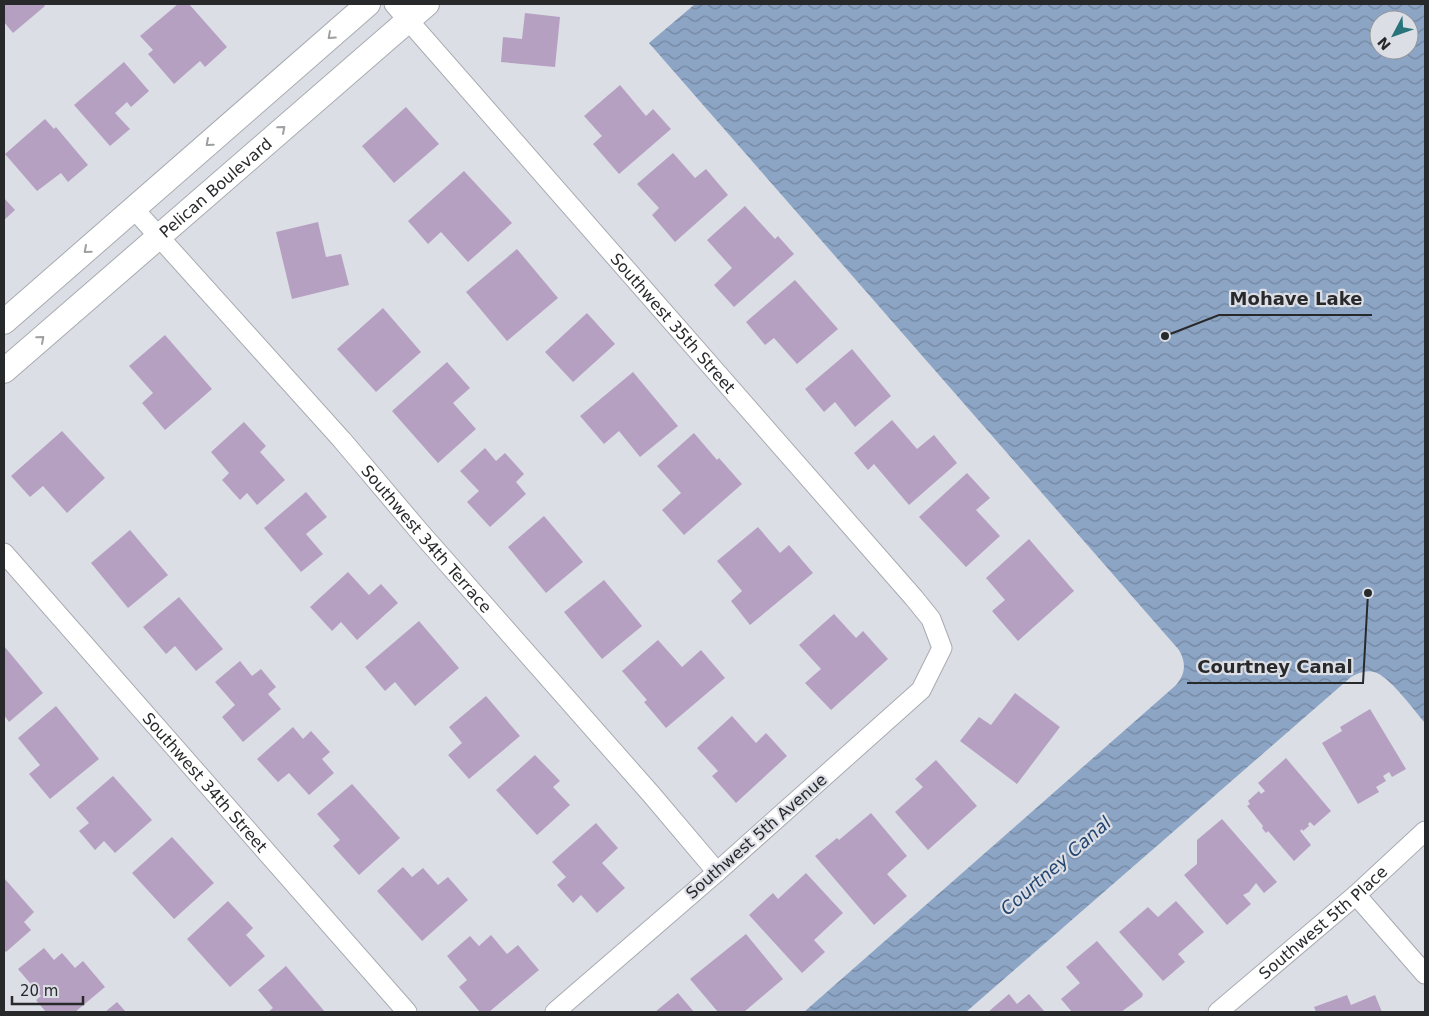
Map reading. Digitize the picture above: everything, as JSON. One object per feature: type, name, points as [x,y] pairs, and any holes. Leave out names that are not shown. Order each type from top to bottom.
[{"type":"street","points":[[4,322],[368,4]]},
{"type":"street","name":"Pelican Boulevard","points":[[4,371],[159,236],[401,11],[427,4]]},
{"type":"street","name":"Southwest 35th Street","points":[[401,11],[914,598],[931,619],[942,648]]},
{"type":"street","name":"Southwest 34th Terrace","points":[[134,209],[342,440],[718,872]]},
{"type":"street","name":"Southwest 34th Street","points":[[4,553],[407,1012]]},
{"type":"street","name":"Southwest 5th Avenue","points":[[554,1012],[718,872],[921,690],[942,648]]},
{"type":"street","name":"Southwest 5th Place","points":[[1218,1012],[1356,895],[1425,831]]},
{"type":"street","points":[[1356,895],[1425,974]]},
{"type":"water","points":[[695,4],[1425,4],[1425,723],[1383,677],[1370,671],[1357,674],[1351,677],[966,1012],[804,1012],[1175,686],[1181,678],[1184,669],[1179,650],[649,43]]},
{"type":"building","points":[[4,4],[43,4],[45,6],[13,33],[4,22]]},
{"type":"building","points":[[178,4],[189,4],[227,47],[205,67],[200,61],[174,84],[148,54],[153,50],[140,36]]},
{"type":"building","points":[[525,13],[560,17],[555,67],[501,62],[503,37],[522,39]]},
{"type":"building","points":[[124,62],[149,91],[131,107],[127,102],[115,113],[130,129],[110,146],[74,105]]},
{"type":"building","points":[[620,85],[646,116],[653,109],[671,129],[619,174],[593,144],[602,136],[584,116]]},
{"type":"building","points":[[406,107],[439,144],[394,183],[362,146]]},
{"type":"building","points":[[45,119],[54,129],[56,127],[88,165],[68,182],[61,173],[37,191],[5,154]]},
{"type":"building","points":[[673,153],[695,178],[706,169],[728,195],[675,242],[652,215],[659,208],[637,184]]},
{"type":"building","points":[[464,171],[512,223],[468,262],[441,232],[428,244],[408,221]]},
{"type":"building","points":[[4,198],[15,210],[4,220]]},
{"type":"building","points":[[745,206],[775,239],[778,236],[794,254],[734,307],[714,285],[732,268],[707,240]]},
{"type":"building","points":[[318,222],[326,257],[341,254],[349,285],[292,299],[276,232]]},
{"type":"building","points":[[517,249],[558,298],[507,341],[466,292]]},
{"type":"building","points":[[795,280],[838,329],[797,364],[774,338],[765,345],[746,322]]},
{"type":"building","points":[[383,308],[421,352],[376,392],[337,349]]},
{"type":"building","points":[[587,313],[615,344],[573,382],[545,352]]},
{"type":"building","points":[[165,335],[212,389],[165,430],[142,403],[153,393],[129,366]]},
{"type":"building","points":[[852,349],[891,396],[855,427],[835,402],[824,412],[805,389]]},
{"type":"building","points":[[447,362],[470,388],[453,403],[476,429],[438,463],[392,411]]},
{"type":"building","points":[[633,372],[678,426],[640,457],[619,431],[604,444],[580,416]]},
{"type":"building","points":[[892,420],[917,449],[934,435],[957,463],[909,505],[874,464],[868,470],[854,453]]},
{"type":"building","points":[[244,422],[266,446],[260,452],[285,480],[257,505],[247,493],[240,500],[222,480],[229,473],[211,452]]},
{"type":"building","points":[[62,431],[105,478],[67,513],[43,486],[30,497],[11,476]]},
{"type":"building","points":[[694,433],[717,460],[719,458],[742,484],[684,535],[662,510],[681,493],[657,466]]},
{"type":"building","points":[[485,448],[496,461],[505,453],[524,474],[516,482],[526,494],[490,527],[467,502],[479,491],[460,471]]},
{"type":"building","points":[[967,473],[990,498],[976,510],[1000,536],[966,567],[919,517]]},
{"type":"building","points":[[306,492],[327,517],[306,534],[323,554],[301,572],[264,528]]},
{"type":"building","points":[[544,516],[583,562],[546,593],[508,547]]},
{"type":"building","points":[[758,527],[780,553],[789,545],[813,573],[750,625],[731,601],[742,591],[717,561]]},
{"type":"building","points":[[130,530],[168,575],[128,608],[91,563]]},
{"type":"building","points":[[1029,539],[1074,591],[1018,641],[992,611],[1005,600],[986,578]]},
{"type":"building","points":[[348,572],[369,595],[381,584],[398,603],[357,640],[341,622],[332,631],[310,607]]},
{"type":"building","points":[[604,580],[642,626],[602,659],[564,612]]},
{"type":"building","points":[[179,597],[223,649],[196,671],[175,646],[166,654],[143,627]]},
{"type":"building","points":[[834,614],[856,638],[863,631],[888,659],[831,710],[805,683],[821,669],[799,645]]},
{"type":"building","points":[[419,621],[459,668],[415,706],[395,682],[385,691],[365,667]]},
{"type":"building","points":[[658,640],[682,667],[701,650],[725,678],[666,728],[644,702],[647,700],[622,671]]},
{"type":"building","points":[[4,646],[43,693],[9,722],[4,715]]},
{"type":"building","points":[[240,661],[252,676],[261,669],[276,687],[268,694],[281,709],[243,742],[222,717],[235,705],[215,682]]},
{"type":"building","points":[[1015,693],[1060,727],[1017,784],[960,741],[979,717],[991,725]]},
{"type":"building","points":[[486,696],[520,736],[469,779],[448,755],[462,743],[449,727]]},
{"type":"building","points":[[56,706],[99,759],[50,799],[29,774],[40,765],[18,738]]},
{"type":"building","points":[[1370,709],[1406,769],[1392,777],[1389,772],[1383,776],[1386,781],[1376,787],[1379,792],[1358,804],[1322,743],[1342,731],[1340,727]]},
{"type":"building","points":[[732,716],[756,743],[766,733],[787,756],[736,803],[712,776],[718,771],[697,748]]},
{"type":"building","points":[[293,727],[303,739],[311,731],[330,752],[322,759],[334,773],[309,795],[289,773],[278,782],[257,759]]},
{"type":"building","points":[[535,755],[560,781],[553,787],[570,805],[537,835],[496,790]]},
{"type":"building","points":[[1286,758],[1331,811],[1314,826],[1310,822],[1309,826],[1300,831],[1311,845],[1294,861],[1268,831],[1266,833],[1262,828],[1263,826],[1247,806],[1250,804],[1248,801],[1259,791],[1261,794],[1265,791],[1258,783]]},
{"type":"building","points":[[936,760],[977,806],[928,850],[895,812],[923,787],[915,779]]},
{"type":"building","points":[[113,776],[152,820],[115,853],[104,841],[95,850],[79,831],[89,823],[76,808]]},
{"type":"building","points":[[352,784],[400,838],[359,875],[333,846],[340,840],[317,814]]},
{"type":"building","points":[[871,813],[907,856],[887,874],[907,896],[874,925],[815,856],[837,838],[839,840]]},
{"type":"building","points":[[1222,819],[1277,882],[1264,893],[1256,883],[1249,892],[1243,895],[1251,904],[1227,925],[1184,875],[1197,864],[1197,840]]},
{"type":"building","points":[[596,823],[618,848],[602,863],[625,888],[597,913],[581,895],[573,903],[557,885],[566,877],[552,862]]},
{"type":"building","points":[[172,837],[214,883],[174,919],[132,873]]},
{"type":"building","points":[[403,867],[412,877],[423,868],[438,885],[448,877],[468,900],[422,941],[377,891]]},
{"type":"building","points":[[806,873],[843,913],[814,940],[825,952],[802,973],[749,915],[773,893],[778,899]]},
{"type":"building","points":[[4,878],[34,912],[24,922],[31,930],[6,952],[4,950]]},
{"type":"building","points":[[228,901],[253,928],[246,935],[265,956],[230,987],[187,939]]},
{"type":"building","points":[[1176,901],[1204,932],[1178,954],[1185,962],[1163,981],[1119,932],[1148,907],[1158,917]]},
{"type":"building","points":[[746,934],[783,979],[744,1012],[718,1012],[690,979]]},
{"type":"building","points":[[491,935],[507,954],[518,945],[539,970],[489,1012],[480,1012],[459,987],[467,980],[447,956],[470,936],[479,946]]},
{"type":"building","points":[[1097,941],[1143,994],[1142,997],[1121,1012],[1072,1012],[1061,999],[1080,983],[1066,967]]},
{"type":"building","points":[[44,948],[54,960],[62,953],[75,968],[83,961],[105,987],[75,1012],[46,1012],[36,1000],[41,996],[18,969]]},
{"type":"building","points":[[286,966],[325,1012],[268,1012],[273,1008],[258,990]]},
{"type":"building","points":[[678,993],[694,1012],[655,1012]]},
{"type":"building","points":[[1009,994],[1017,1004],[1029,994],[1045,1012],[988,1012]]},
{"type":"building","points":[[1347,995],[1351,1005],[1375,995],[1382,1012],[1316,1012],[1314,1007]]},
{"type":"building","points":[[117,1002],[126,1012],[105,1012]]},
{"type":"place","name":"Mohave Lake","points":[[1165,336]]},
{"type":"place","name":"Courtney Canal","points":[[1368,593]]}]
